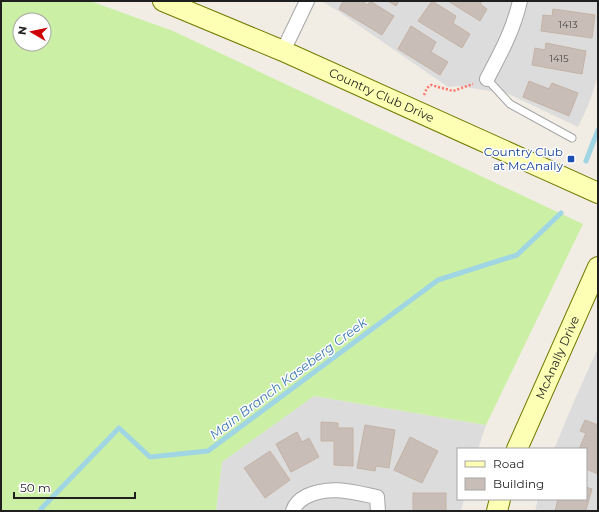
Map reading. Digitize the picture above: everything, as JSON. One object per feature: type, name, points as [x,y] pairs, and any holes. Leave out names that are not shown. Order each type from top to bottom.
[{"type":"street","name":"Country Club Drive","points":[[163,1],[283,51],[598,193]]},
{"type":"street","points":[[283,51],[308,1]]},
{"type":"street","points":[[487,79],[516,20],[520,1]]},
{"type":"street","name":"McAnally Drive","points":[[517,448],[598,267]]},
{"type":"street","points":[[293,511],[294,506],[304,498],[317,491],[327,489],[344,490],[377,497],[378,511]]},
{"type":"street","points":[[497,511],[500,500]]},
{"type":"lane","points":[[487,79],[510,104],[572,138]]},
{"type":"path","points":[[416,111],[427,88],[431,85],[453,91],[487,79]]},
{"type":"shaded area","points":[[321,1],[598,1],[598,75],[588,106],[578,127],[509,94],[459,86],[448,87],[338,11]]},
{"type":"shaded area","points":[[598,348],[598,511],[535,511],[538,500],[587,500],[587,448],[554,448]]},
{"type":"shaded area","points":[[314,396],[486,425],[478,448],[457,448],[457,500],[464,500],[461,511],[216,511],[222,462]]},
{"type":"green space","points":[[1,1],[90,1],[173,31],[583,224],[486,425],[314,396],[222,462],[216,511],[1,511]]},
{"type":"building","points":[[343,1],[361,1],[368,5],[370,1],[394,16],[382,35],[339,9]]},
{"type":"building","points":[[388,1],[399,1],[396,6]]},
{"type":"building","points":[[432,1],[456,16],[453,23],[470,34],[462,48],[418,21]]},
{"type":"building","points":[[448,1],[482,1],[480,4],[487,9],[480,21]]},
{"type":"building","points":[[553,9],[595,15],[592,38],[541,31],[543,15],[552,16]]},
{"type":"building","points":[[411,26],[436,42],[431,52],[448,62],[440,75],[398,49]]},
{"type":"building","points":[[546,43],[586,51],[582,74],[532,65],[535,48],[545,50]]},
{"type":"building","points":[[529,81],[549,89],[552,83],[578,93],[569,116],[523,97]]},
{"type":"building","points":[[585,420],[598,425],[598,474],[587,469],[587,448],[579,448],[586,433],[580,431]]},
{"type":"building","points":[[321,422],[338,423],[338,428],[353,428],[353,466],[334,465],[334,441],[321,441]]},
{"type":"building","points":[[365,425],[395,430],[389,468],[376,466],[375,471],[357,468]]},
{"type":"building","points":[[297,432],[302,442],[309,438],[319,457],[291,472],[276,444]]},
{"type":"building","points":[[410,437],[438,451],[422,483],[394,470]]},
{"type":"building","points":[[270,451],[290,480],[265,498],[244,468]]},
{"type":"building","points":[[587,487],[592,489],[586,510],[590,511],[555,511],[558,500],[587,500]]},
{"type":"building","points":[[413,493],[446,493],[446,511],[413,511]]},
{"type":"waterway","name":"Main Branch Kaseberg Creek","points":[[586,161],[598,130]]},
{"type":"waterway","name":"Main Branch Kaseberg Creek","points":[[41,511],[41,509],[119,428],[150,457],[208,451],[438,280],[517,255],[561,213]]},
{"type":"place","name":"Country Club at McAnally","points":[[571,159]]}]
